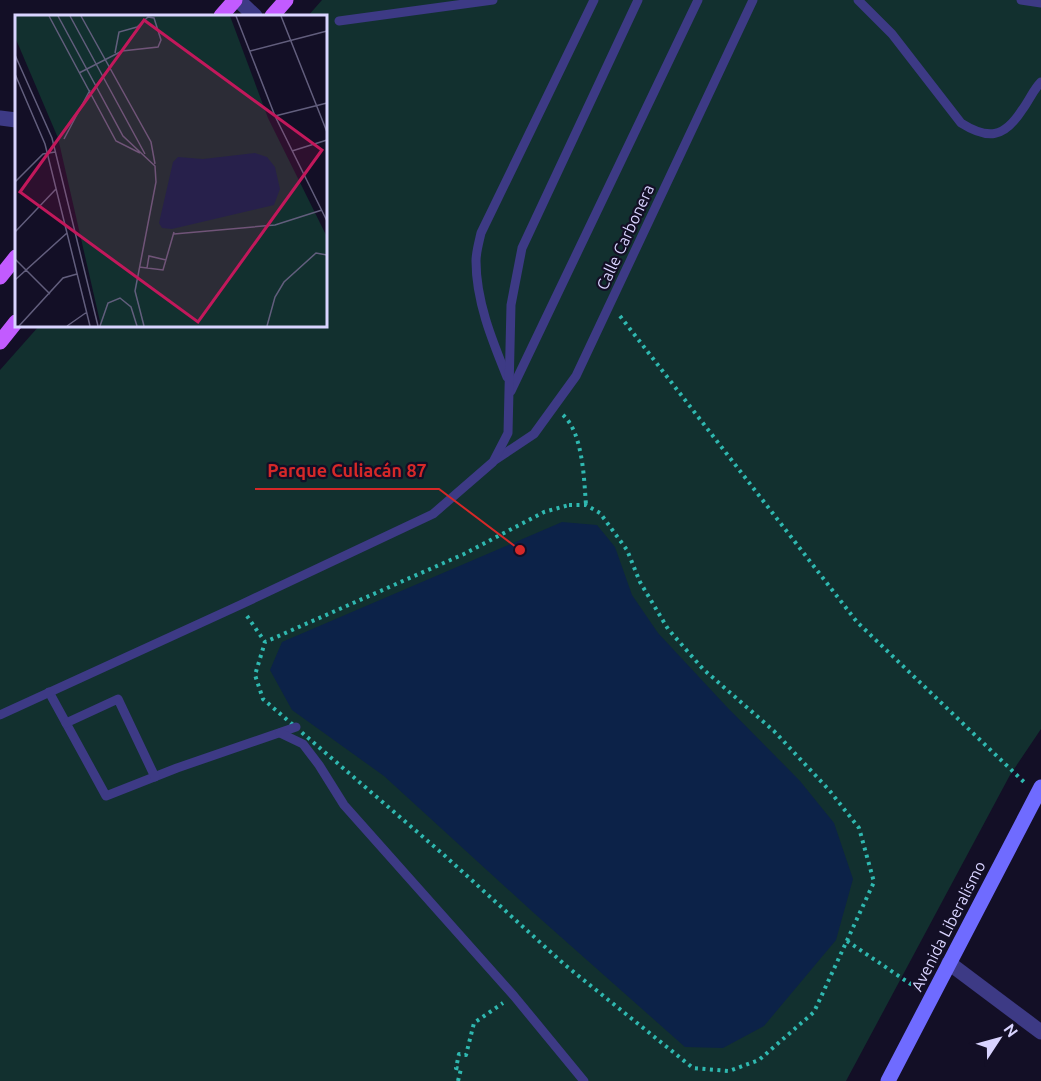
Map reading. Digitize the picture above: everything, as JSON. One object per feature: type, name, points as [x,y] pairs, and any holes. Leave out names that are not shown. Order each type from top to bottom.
[{"type":"main road","points":[[222,15],[237,0]]},
{"type":"main road","points":[[273,15],[286,0]]},
{"type":"main road","points":[[0,278],[15,258]]},
{"type":"main road","points":[[0,342],[15,323]]},
{"type":"street","points":[[237,0],[254,15]]},
{"type":"street","points":[[0,118],[15,120]]},
{"type":"street","name":"Avenida Liberalismo","points":[[888,1081],[1039,793]]},
{"type":"street","points":[[949,963],[1041,1032]]},
{"type":"lane","points":[[339,21],[493,0]]},
{"type":"lane","points":[[509,382],[492,339],[477,287],[476,258],[481,233],[594,0]]},
{"type":"lane","points":[[493,462],[508,433],[511,305],[522,248],[638,0]]},
{"type":"lane","points":[[509,396],[698,0]]},
{"type":"lane","name":"Calle Carbonera","points":[[0,714],[433,514],[493,462],[534,434],[576,376],[753,0]]},
{"type":"lane","points":[[858,0],[892,34],[961,123],[974,132],[987,135],[1002,131],[1013,123],[1041,82]]},
{"type":"lane","points":[[1021,0],[1041,3]]},
{"type":"lane","points":[[49,692],[106,796],[296,727]]},
{"type":"lane","points":[[66,723],[118,699],[155,777]]},
{"type":"lane","points":[[280,733],[303,744],[344,805],[514,996],[584,1081]]},
{"type":"path","points":[[611,303],[857,622],[1039,793]]},
{"type":"path","points":[[554,407],[568,419],[574,430],[584,473],[586,505]]},
{"type":"path","points":[[569,505],[586,505],[600,513],[627,550],[640,582],[668,629],[703,669],[774,731],[829,790],[859,828],[874,882],[814,1012],[759,1060],[729,1071],[693,1068],[565,965],[444,855],[264,699],[255,675],[265,642],[464,554],[544,512],[569,505]]},
{"type":"path","points":[[240,605],[265,642]]},
{"type":"path","points":[[847,941],[931,998]]},
{"type":"path","points":[[458,1081],[461,1069],[456,1068],[459,1054],[466,1055],[474,1023],[514,996]]},
{"type":"green space","points":[[322,0],[1041,0],[1041,729],[1010,775],[846,1081],[0,1081],[0,370],[38,327],[327,327],[327,15],[309,15]]},
{"type":"water","points":[[562,522],[597,525],[615,547],[632,595],[658,633],[800,781],[834,823],[853,879],[836,940],[764,1026],[723,1048],[685,1047],[384,776],[292,710],[270,670],[282,642]]},
{"type":"place","name":"Parque Culiacán 87","points":[[520,550]]}]
